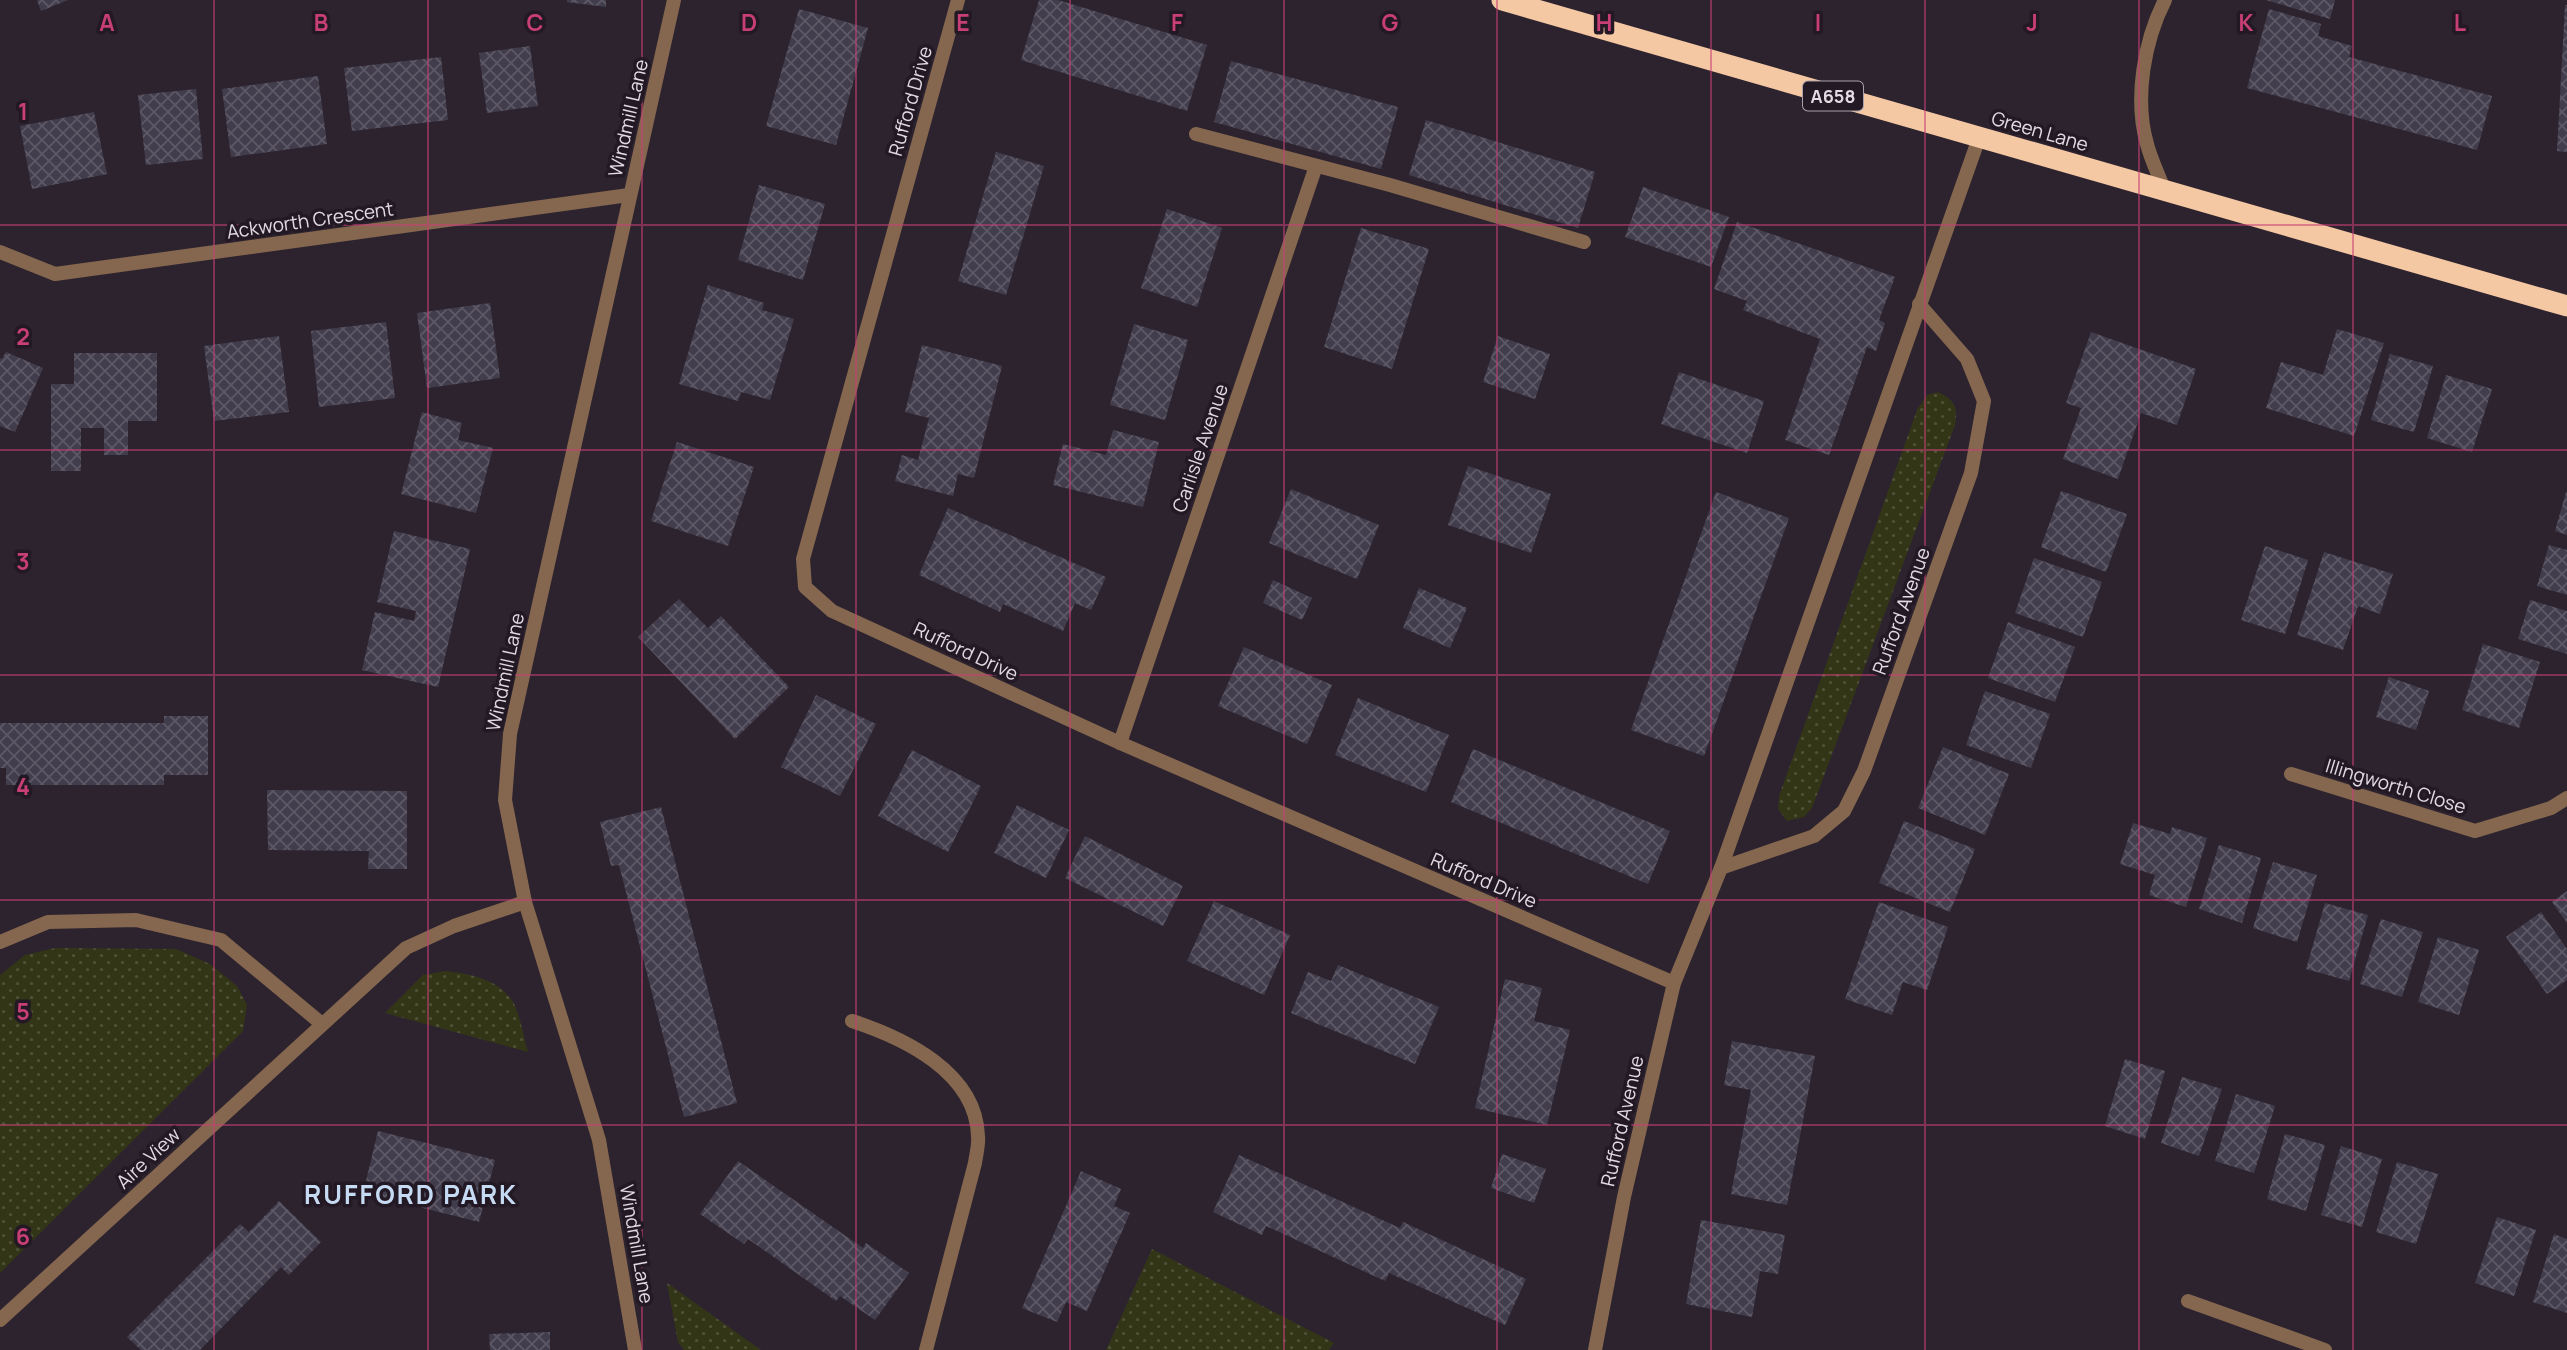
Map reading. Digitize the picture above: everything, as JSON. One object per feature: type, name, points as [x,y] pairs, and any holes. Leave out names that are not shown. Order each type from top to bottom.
[{"type":"highway","name":"Green Lane","points":[[1502,0],[2567,306]]},
{"type":"street","name":"Windmill Lane","points":[[635,1350],[599,1140],[525,902],[505,800],[510,734],[674,0]]},
{"type":"street","name":"Rufford Drive","points":[[958,0],[803,559],[805,587],[832,611],[1120,743],[1674,983]]},
{"type":"street","points":[[2163,3],[2147,44],[2141,93],[2146,142],[2164,190]]},
{"type":"street","points":[[1196,134],[1584,242]]},
{"type":"street","name":"Rufford Avenue","points":[[1595,1350],[1624,1197],[1674,983],[1721,868],[1979,138]]},
{"type":"street","name":"Carlisle Avenue","points":[[1120,743],[1316,166]]},
{"type":"street","name":"Ackworth Crescent","points":[[0,252],[55,274],[629,195]]},
{"type":"street","name":"Rufford Avenue","points":[[1721,868],[1814,836],[1844,811],[1864,771],[1971,473],[1984,401],[1967,359],[1919,304]]},
{"type":"street","name":"Illingworth Close","points":[[2291,774],[2475,831],[2551,808],[2567,798]]},
{"type":"street","name":"Aire View","points":[[0,1320],[406,948],[454,926],[525,902]]},
{"type":"street","points":[[0,942],[48,922],[136,920],[221,940],[322,1024]]},
{"type":"street","points":[[852,1021],[885,1032],[923,1052],[954,1078],[972,1108],[979,1135],[975,1163],[926,1350]]},
{"type":"street","points":[[2188,1301],[2325,1350]]},
{"type":"green space","points":[[1938,392],[1954,405],[1955,425],[1812,808],[1804,817],[1787,821],[1778,809],[1779,796],[1917,410],[1927,395]]},
{"type":"green space","points":[[55,948],[176,949],[210,964],[237,986],[247,1005],[243,1031],[0,1273],[0,975],[25,955]]},
{"type":"green space","points":[[445,971],[481,978],[505,992],[516,1010],[528,1052],[385,1013],[423,975]]},
{"type":"green space","points":[[1152,1249],[1334,1343],[1329,1350],[1106,1350]]},
{"type":"green space","points":[[667,1283],[761,1350],[684,1350],[678,1342]]},
{"type":"building","points":[[37,0],[68,0],[41,11]]},
{"type":"building","points":[[606,0],[606,7],[567,2]]},
{"type":"building","points":[[1039,0],[1058,0],[1207,45],[1187,111],[1021,60]]},
{"type":"building","points":[[2266,0],[2335,0],[2330,19]]},
{"type":"building","points":[[2567,5],[2567,152],[2557,151]]},
{"type":"building","points":[[799,9],[868,28],[836,145],[766,126]]},
{"type":"building","points":[[2269,9],[2321,24],[2318,36],[2352,46],[2349,57],[2492,96],[2477,150],[2247,88]]},
{"type":"building","points":[[530,46],[538,106],[487,113],[479,53]]},
{"type":"building","points":[[441,57],[448,120],[352,131],[344,68]]},
{"type":"building","points":[[1231,61],[1398,107],[1381,169],[1214,122]]},
{"type":"building","points":[[318,76],[327,144],[231,157],[222,89]]},
{"type":"building","points":[[196,89],[203,159],[146,165],[138,95]]},
{"type":"building","points":[[94,112],[107,174],[32,189],[20,126]]},
{"type":"building","points":[[1426,120],[1595,172],[1578,228],[1409,175]]},
{"type":"building","points":[[996,152],[1044,166],[1006,295],[958,281]]},
{"type":"building","points":[[759,185],[825,204],[803,280],[738,260]]},
{"type":"building","points":[[1643,187],[1729,217],[1711,267],[1625,237]]},
{"type":"building","points":[[1167,209],[1222,228],[1197,307],[1141,288]]},
{"type":"building","points":[[1737,222],[1895,277],[1879,320],[1885,323],[1876,351],[1867,347],[1829,455],[1785,440],[1820,339],[1743,310],[1747,301],[1714,289]]},
{"type":"building","points":[[1361,228],[1429,249],[1392,369],[1324,347]]},
{"type":"building","points":[[708,285],[764,303],[762,310],[794,319],[770,400],[741,392],[738,401],[679,384]]},
{"type":"building","points":[[490,303],[500,378],[427,388],[417,313]]},
{"type":"building","points":[[386,322],[395,398],[319,407],[311,331]]},
{"type":"building","points":[[1134,324],[1188,340],[1165,420],[1110,405]]},
{"type":"building","points":[[2337,329],[2384,343],[2354,436],[2266,408],[2281,362],[2323,375]]},
{"type":"building","points":[[2091,332],[2196,369],[2177,425],[2141,413],[2118,479],[2063,459],[2081,408],[2066,403]]},
{"type":"building","points":[[279,336],[289,412],[214,421],[204,346]]},
{"type":"building","points":[[1498,336],[1550,354],[1535,399],[1483,382]]},
{"type":"building","points":[[922,345],[1002,366],[974,478],[958,474],[953,496],[895,481],[902,455],[918,460],[929,418],[905,412]]},
{"type":"building","points":[[6,352],[43,368],[15,432],[0,426],[0,358],[2,359]]},
{"type":"building","points":[[74,353],[157,353],[157,421],[128,421],[128,455],[104,455],[104,428],[81,428],[81,471],[51,471],[51,384],[74,384]]},
{"type":"building","points":[[2390,354],[2433,366],[2414,432],[2371,420]]},
{"type":"building","points":[[1679,372],[1764,401],[1747,453],[1661,424]]},
{"type":"building","points":[[2446,375],[2492,389],[2472,452],[2427,438]]},
{"type":"building","points":[[422,412],[462,423],[458,440],[493,448],[476,513],[401,494]]},
{"type":"building","points":[[1113,430],[1159,442],[1143,507],[1053,485],[1063,444],[1106,455]]},
{"type":"building","points":[[677,442],[754,467],[728,546],[651,521]]},
{"type":"building","points":[[1468,466],[1551,494],[1531,553],[1448,525]]},
{"type":"building","points":[[1291,489],[1379,525],[1357,579],[1269,543]]},
{"type":"building","points":[[2061,491],[2127,514],[2106,572],[2041,547]]},
{"type":"building","points":[[1716,492],[1789,518],[1704,756],[1631,730]]},
{"type":"building","points":[[2567,492],[2567,535],[2555,531]]},
{"type":"building","points":[[948,508],[1106,577],[1091,610],[1075,603],[1063,631],[1003,604],[1000,612],[919,575]]},
{"type":"building","points":[[394,531],[470,549],[438,687],[362,670],[375,612],[414,621],[416,611],[377,602]]},
{"type":"building","points":[[2549,545],[2567,550],[2567,595],[2537,586]]},
{"type":"building","points":[[2265,546],[2308,560],[2285,634],[2241,620]]},
{"type":"building","points":[[2324,552],[2393,574],[2380,614],[2358,606],[2343,650],[2297,635]]},
{"type":"building","points":[[2034,558],[2102,582],[2083,637],[2015,613]]},
{"type":"building","points":[[1273,580],[1312,598],[1302,620],[1263,603]]},
{"type":"building","points":[[1419,588],[1467,608],[1450,648],[1403,628]]},
{"type":"building","points":[[679,599],[708,628],[721,616],[789,687],[735,739],[638,637]]},
{"type":"building","points":[[2530,600],[2567,611],[2567,654],[2518,639]]},
{"type":"building","points":[[2008,622],[2075,647],[2055,702],[1988,678]]},
{"type":"building","points":[[2483,644],[2540,662],[2519,728],[2462,710]]},
{"type":"building","points":[[1244,647],[1332,685],[1307,744],[1218,706]]},
{"type":"building","points":[[2389,677],[2429,691],[2416,730],[2376,717]]},
{"type":"building","points":[[1985,691],[2050,714],[2031,768],[1966,745]]},
{"type":"building","points":[[816,695],[876,724],[840,796],[781,767]]},
{"type":"building","points":[[1358,698],[1449,735],[1426,792],[1335,755]]},
{"type":"building","points":[[164,716],[208,716],[208,775],[164,775],[164,785],[6,785],[6,768],[0,768],[0,723],[164,723]]},
{"type":"building","points":[[1943,747],[2009,774],[1985,835],[1918,808]]},
{"type":"building","points":[[1473,749],[1670,831],[1648,884],[1451,802]]},
{"type":"building","points":[[912,750],[981,786],[948,852],[878,816]]},
{"type":"building","points":[[267,790],[407,791],[407,869],[368,869],[369,851],[268,850]]},
{"type":"building","points":[[1017,805],[1069,830],[1046,878],[994,853]]},
{"type":"building","points":[[661,807],[737,1103],[684,1117],[619,865],[611,866],[600,822]]},
{"type":"building","points":[[1904,821],[1975,849],[1950,912],[1879,883]]},
{"type":"building","points":[[2133,823],[2170,834],[2172,827],[2207,838],[2186,907],[2149,895],[2155,875],[2120,864]]},
{"type":"building","points":[[1085,836],[1183,886],[1163,926],[1065,878]]},
{"type":"building","points":[[2219,845],[2261,858],[2242,923],[2199,909]]},
{"type":"building","points":[[2273,862],[2317,875],[2297,942],[2253,928]]},
{"type":"building","points":[[2567,891],[2567,923],[2552,902]]},
{"type":"building","points":[[1214,901],[1290,935],[1264,995],[1187,961]]},
{"type":"building","points":[[1879,902],[1948,927],[1927,990],[1903,982],[1892,1015],[1845,999]]},
{"type":"building","points":[[2325,903],[2368,915],[2349,981],[2306,969]]},
{"type":"building","points":[[2541,912],[2567,949],[2567,980],[2547,994],[2506,937]]},
{"type":"building","points":[[2381,919],[2423,932],[2402,997],[2360,984]]},
{"type":"building","points":[[2438,937],[2479,950],[2459,1015],[2418,1002]]},
{"type":"building","points":[[1338,965],[1439,1007],[1415,1064],[1291,1013],[1308,972],[1331,981]]},
{"type":"building","points":[[1505,979],[1542,988],[1534,1021],[1570,1030],[1547,1125],[1475,1108]]},
{"type":"building","points":[[1732,1041],[1815,1056],[1787,1205],[1731,1194],[1751,1090],[1724,1085]]},
{"type":"building","points":[[2125,1059],[2165,1071],[2145,1139],[2105,1126]]},
{"type":"building","points":[[2182,1077],[2222,1089],[2199,1156],[2161,1143]]},
{"type":"building","points":[[2236,1094],[2275,1106],[2254,1173],[2215,1161]]},
{"type":"building","points":[[378,1131],[495,1160],[479,1222],[363,1193]]},
{"type":"building","points":[[2285,1134],[2325,1145],[2306,1211],[2267,1199]]},
{"type":"building","points":[[2341,1146],[2382,1159],[2362,1227],[2321,1215]]},
{"type":"building","points":[[1502,1154],[1546,1169],[1534,1203],[1491,1188]]},
{"type":"building","points":[[1239,1155],[1400,1228],[1403,1222],[1526,1279],[1505,1325],[1389,1273],[1385,1281],[1266,1226],[1262,1235],[1213,1212]]},
{"type":"building","points":[[738,1161],[863,1248],[866,1243],[909,1273],[875,1320],[840,1296],[836,1301],[748,1239],[744,1244],[700,1214]]},
{"type":"building","points":[[2397,1162],[2438,1174],[2416,1244],[2376,1232]]},
{"type":"building","points":[[1081,1171],[1121,1189],[1114,1206],[1130,1213],[1087,1311],[1066,1302],[1057,1322],[1022,1308]]},
{"type":"building","points":[[279,1201],[321,1242],[289,1275],[281,1267],[200,1350],[141,1350],[127,1337],[240,1224],[249,1232]]},
{"type":"building","points":[[2497,1217],[2536,1230],[2514,1296],[2475,1283]]},
{"type":"building","points":[[1701,1220],[1785,1235],[1778,1274],[1760,1271],[1752,1317],[1686,1304]]},
{"type":"building","points":[[2554,1234],[2567,1239],[2567,1313],[2533,1302]]},
{"type":"building","points":[[550,1332],[550,1350],[490,1350],[489,1334]]},
{"type":"district","name":"RUFFORD PARK","points":[[411,1194]]}]
